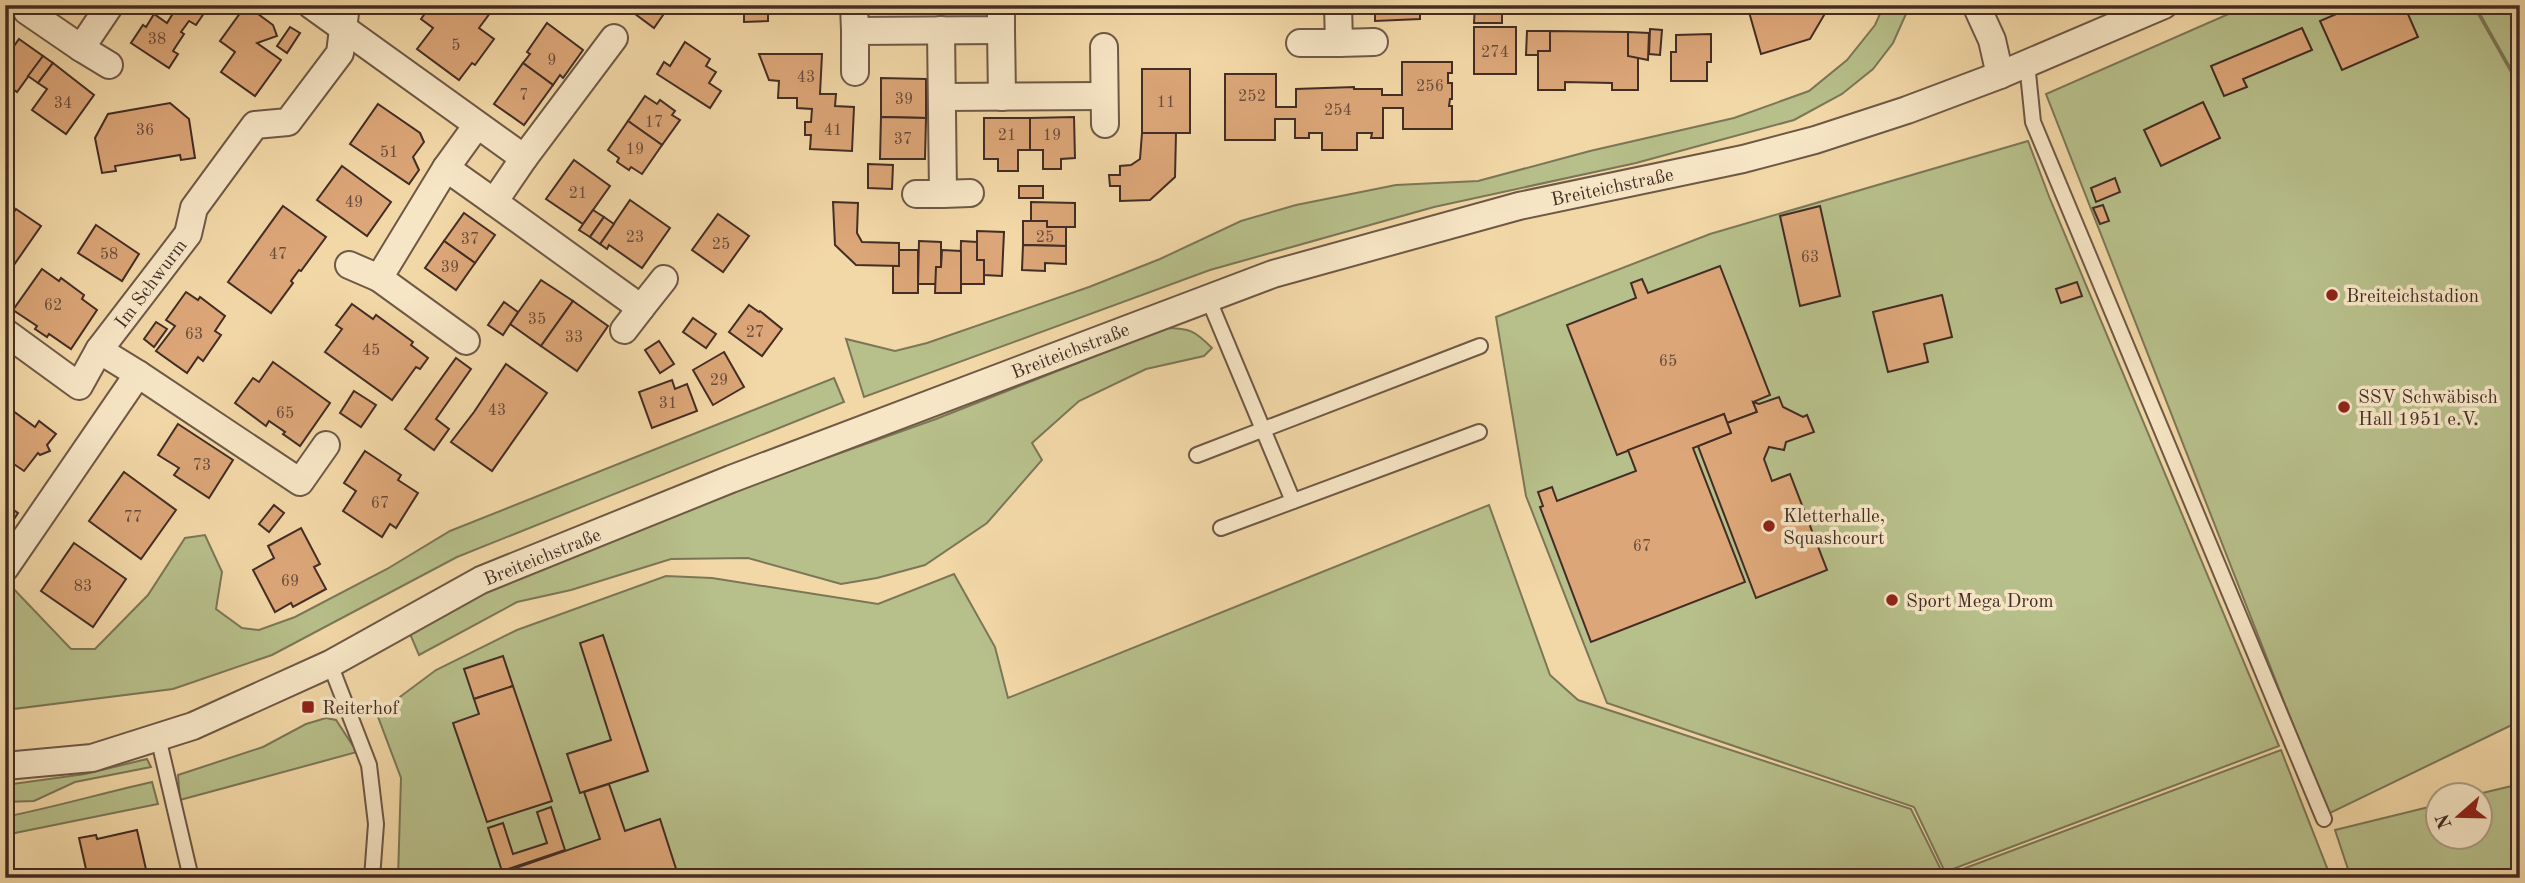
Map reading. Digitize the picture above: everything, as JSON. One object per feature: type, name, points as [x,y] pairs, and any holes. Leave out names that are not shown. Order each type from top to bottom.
[{"type":"street","points":[[81,48],[110,5]]},
{"type":"street","points":[[311,5],[344,17],[477,125],[524,158]]},
{"type":"street","points":[[1338,5],[1339,43]]},
{"type":"street","points":[[1976,5],[1992,40],[2000,75]]},
{"type":"street","name":"Breiteichstraße","points":[[5,766],[92,758],[193,726],[330,664],[481,580],[731,479],[1273,274],[1519,206],[1743,159],[1815,140],[1907,110],[2000,75],[2164,5]]},
{"type":"street","points":[[27,10],[109,65]]},
{"type":"street","name":"Im Schwurm","points":[[79,386],[99,350],[188,234],[194,208],[255,125],[288,122],[340,53],[344,17]]},
{"type":"street","points":[[855,72],[854,18],[941,30],[1001,18],[1002,97]]},
{"type":"street","points":[[941,30],[943,194]]},
{"type":"street","points":[[494,202],[614,38]]},
{"type":"street","points":[[1300,43],[1374,41]]},
{"type":"street","points":[[1104,47],[1105,124]]},
{"type":"street","points":[[942,97],[1104,96]]},
{"type":"street","points":[[379,278],[446,168],[477,125]]},
{"type":"street","points":[[446,168],[641,308]]},
{"type":"street","points":[[916,194],[970,193]]},
{"type":"street","points":[[349,265],[379,278],[466,341]]},
{"type":"street","points":[[624,330],[664,279]]},
{"type":"street","points":[[5,332],[113,413]]},
{"type":"street","points":[[99,350],[300,482],[326,445]]},
{"type":"street","points":[[5,568],[138,374]]},
{"type":"lane","points":[[2027,63],[2033,122],[2324,819]]},
{"type":"lane","points":[[1208,298],[1293,501]]},
{"type":"lane","points":[[1197,455],[1480,345]]},
{"type":"lane","points":[[1221,528],[1479,432]]},
{"type":"lane","points":[[330,664],[369,765],[376,824],[372,878]]},
{"type":"lane","points":[[158,737],[191,878]]},
{"type":"green space","points":[[1884,5],[1910,5],[1893,43],[1873,69],[1842,94],[1794,120],[1636,163],[1434,207],[1210,270],[864,397],[846,339],[895,351],[927,343],[1089,287],[1160,259],[1241,221],[1296,205],[1396,185],[1478,181],[1590,151],[1734,118],[1809,91],[1847,60],[1875,25]]},
{"type":"green space","name":"SSV Schwäbisch Hall 1951 e.V.","points":[[2249,5],[2473,5],[2520,88],[2520,721],[2328,814],[2046,94]]},
{"type":"green space","points":[[2475,5],[2520,5],[2520,85]]},
{"type":"green space","name":"Sport Mega Drom","points":[[2028,141],[2279,746],[1945,872],[1914,807],[1607,703],[1526,496],[1496,317],[1710,234]]},
{"type":"green space","points":[[1166,328],[1192,332],[1212,348],[1204,356],[1146,369],[1079,401],[1032,443],[1042,460],[987,523],[925,565],[841,584],[748,558],[671,559],[571,590],[517,602],[419,655],[410,634],[485,590],[592,546],[767,479],[936,419]]},
{"type":"green space","points":[[834,378],[844,402],[457,557],[272,655],[173,689],[5,710],[5,589],[9,584],[71,649],[95,649],[148,595],[185,538],[205,535],[222,572],[216,609],[242,628],[259,630],[295,617],[387,569],[450,531]]},
{"type":"green space","points":[[1489,505],[1550,675],[1578,700],[1911,809],[1944,876],[2281,750],[2331,878],[398,878],[401,778],[377,714],[436,670],[517,630],[666,576],[712,578],[878,604],[954,574],[995,647],[1008,698]]},
{"type":"green space","points":[[326,718],[336,720],[357,752],[180,800],[178,775],[263,747],[306,724]]},
{"type":"green space","points":[[147,759],[151,767],[75,782],[34,801],[5,802],[5,785],[85,774]]},
{"type":"green space","points":[[152,782],[158,804],[5,835],[5,817]]},
{"type":"green space","points":[[2520,784],[2520,878],[2351,878],[2335,830],[2424,808],[2424,852],[2494,852],[2494,790]]},
{"type":"building","points":[[167,5],[217,5],[214,10],[209,6],[196,25],[189,21],[181,32],[184,34],[173,51],[178,54],[169,68],[131,43],[154,14],[167,23],[175,10]]},
{"type":"building","points":[[246,5],[273,25],[277,36],[257,43],[281,60],[255,96],[221,72],[235,52],[220,41]]},
{"type":"building","points":[[431,5],[496,5],[479,28],[494,39],[475,65],[472,63],[459,80],[417,49],[433,28],[421,19]]},
{"type":"building","points":[[623,5],[670,5],[654,28]]},
{"type":"building","points":[[744,5],[768,5],[768,21],[744,22]]},
{"type":"building","points":[[1375,5],[1420,5],[1420,19],[1375,21]]},
{"type":"building","points":[[1475,5],[1502,5],[1502,23],[1474,23]]},
{"type":"building","points":[[1747,5],[1830,5],[1810,39],[1761,54]]},
{"type":"building","points":[[2357,5],[2404,5],[2418,37],[2342,70],[2320,21]]},
{"type":"building","points":[[547,23],[583,50],[563,78],[560,75],[553,85],[523,63],[530,54],[527,52]]},
{"type":"building","points":[[290,27],[300,33],[287,53],[277,46]]},
{"type":"building","points":[[1474,27],[1516,27],[1516,74],[1474,74]]},
{"type":"building","points":[[2302,28],[2312,50],[2243,79],[2247,87],[2224,96],[2211,66]]},
{"type":"building","points":[[1650,29],[1662,30],[1660,55],[1649,54]]},
{"type":"building","points":[[1527,31],[1550,31],[1550,51],[1526,55]]},
{"type":"building","points":[[1550,31],[1628,32],[1628,56],[1638,56],[1638,90],[1612,90],[1612,83],[1565,82],[1565,90],[1538,90],[1538,51],[1550,51]]},
{"type":"building","points":[[1628,32],[1649,33],[1648,60],[1628,56]]},
{"type":"building","points":[[1711,34],[1711,62],[1707,62],[1707,81],[1671,81],[1671,52],[1676,52],[1676,35]]},
{"type":"building","points":[[19,39],[43,56],[17,92],[5,83],[5,59]]},
{"type":"building","points":[[685,42],[710,59],[706,66],[716,72],[709,83],[721,91],[710,108],[657,74],[664,62],[670,66]]},
{"type":"building","points":[[759,54],[822,54],[820,94],[836,94],[835,106],[854,107],[852,151],[810,149],[811,135],[805,135],[805,122],[811,122],[812,109],[797,108],[797,98],[778,98],[779,81],[769,80]]},
{"type":"building","points":[[43,56],[53,63],[38,83],[28,76]]},
{"type":"building","points":[[1402,62],[1452,62],[1448,83],[1452,83],[1449,106],[1452,106],[1452,129],[1403,129],[1403,108],[1383,108],[1383,138],[1371,138],[1372,133],[1357,133],[1357,150],[1322,150],[1322,133],[1309,133],[1309,138],[1295,138],[1295,119],[1275,119],[1275,140],[1225,140],[1225,74],[1276,74],[1276,107],[1296,107],[1296,89],[1354,87],[1382,89],[1382,95],[1402,95]]},
{"type":"building","points":[[53,63],[94,95],[66,134],[32,110],[47,89],[38,83]]},
{"type":"building","points":[[523,63],[553,85],[524,125],[494,104]]},
{"type":"building","points":[[1142,69],[1190,69],[1190,133],[1142,133]]},
{"type":"building","points":[[881,78],[926,79],[926,118],[881,117]]},
{"type":"building","points":[[645,96],[657,104],[660,100],[675,111],[672,115],[680,120],[662,145],[628,121]]},
{"type":"building","points":[[2203,102],[2220,138],[2161,166],[2144,130]]},
{"type":"building","points":[[170,103],[189,119],[195,158],[181,160],[180,155],[115,166],[116,171],[102,173],[95,138],[108,114]]},
{"type":"building","points":[[378,104],[420,133],[424,142],[413,157],[419,170],[409,184],[350,144]]},
{"type":"building","points":[[881,117],[926,118],[925,159],[880,159]]},
{"type":"building","points":[[1074,117],[1075,158],[1061,159],[1061,169],[1043,169],[1043,150],[1030,150],[1030,118]]},
{"type":"building","points":[[984,118],[1030,118],[1030,150],[1018,150],[1018,171],[998,171],[998,159],[984,159]]},
{"type":"building","points":[[628,121],[662,145],[642,174],[617,162],[619,158],[608,150]]},
{"type":"building","points":[[1142,133],[1176,133],[1175,177],[1150,200],[1120,201],[1120,186],[1110,186],[1109,175],[1120,175],[1120,166],[1131,165],[1140,159]]},
{"type":"building","points":[[574,160],[610,186],[583,224],[546,199]]},
{"type":"building","points":[[868,164],[893,165],[892,189],[868,188]]},
{"type":"building","points":[[342,166],[391,202],[367,236],[317,200]]},
{"type":"building","points":[[2115,178],[2120,192],[2096,202],[2091,188]]},
{"type":"building","points":[[1019,186],[1043,186],[1043,198],[1019,198]]},
{"type":"building","points":[[630,200],[670,228],[642,268],[609,245],[607,249],[600,244]]},
{"type":"building","points":[[833,202],[858,203],[857,233],[862,242],[899,243],[899,266],[856,265],[835,245]]},
{"type":"building","points":[[1031,202],[1075,203],[1075,227],[1047,227],[1047,221],[1031,221]]},
{"type":"building","points":[[2103,205],[2109,221],[2100,224],[2093,208]]},
{"type":"building","points":[[283,206],[326,237],[291,281],[293,283],[271,313],[228,282]]},
{"type":"building","points":[[1820,206],[1840,296],[1800,306],[1780,216]]},
{"type":"building","points":[[16,209],[41,226],[7,275],[5,225]]},
{"type":"building","points":[[593,210],[604,217],[590,237],[579,230]]},
{"type":"building","points":[[464,213],[495,235],[475,263],[444,241]]},
{"type":"building","points":[[718,214],[749,236],[723,272],[692,250]]},
{"type":"building","points":[[604,217],[614,224],[600,244],[590,237]]},
{"type":"building","points":[[1023,221],[1047,221],[1047,227],[1066,227],[1066,246],[1023,245]]},
{"type":"building","points":[[96,225],[139,254],[122,281],[78,253]]},
{"type":"building","points":[[977,231],[1004,232],[1002,276],[984,275],[984,260],[977,260]]},
{"type":"building","points":[[444,241],[475,263],[456,290],[425,268]]},
{"type":"building","points":[[919,241],[941,242],[941,267],[936,267],[936,284],[918,284]]},
{"type":"building","points":[[961,241],[977,242],[977,260],[984,260],[984,284],[960,284]]},
{"type":"building","points":[[1023,245],[1066,246],[1066,264],[1045,263],[1045,271],[1022,270]]},
{"type":"building","points":[[899,250],[918,250],[918,293],[893,293],[893,266],[899,266]]},
{"type":"building","points":[[942,250],[961,251],[961,293],[935,293],[936,267],[941,267]]},
{"type":"building","points":[[1720,266],[1770,395],[1753,402],[1757,412],[1727,423],[1724,414],[1617,455],[1567,325],[1636,298],[1631,283],[1642,279],[1648,293]]},
{"type":"building","points":[[42,269],[59,281],[61,278],[84,295],[82,299],[97,310],[71,349],[49,334],[47,337],[35,329],[37,326],[13,310]]},
{"type":"building","points":[[541,280],[573,301],[541,346],[510,324]]},
{"type":"building","points":[[2077,282],[2082,296],[2061,303],[2056,289]]},
{"type":"building","points":[[186,292],[198,300],[200,297],[225,316],[215,331],[221,335],[203,361],[198,357],[187,373],[156,351],[175,326],[166,320]]},
{"type":"building","points":[[1942,295],[1952,337],[1924,344],[1928,362],[1888,372],[1873,312]]},
{"type":"building","points":[[573,301],[608,326],[577,371],[541,346]]},
{"type":"building","points":[[504,302],[518,312],[503,335],[488,325]]},
{"type":"building","points":[[352,304],[373,319],[376,315],[413,342],[411,345],[428,358],[420,369],[416,367],[392,400],[325,352],[342,329],[336,325]]},
{"type":"building","points":[[749,305],[782,329],[762,356],[729,332]]},
{"type":"building","points":[[693,318],[716,334],[706,348],[683,332]]},
{"type":"building","points":[[156,322],[167,329],[154,347],[144,339]]},
{"type":"building","points":[[659,341],[674,364],[660,373],[645,350]]},
{"type":"building","points":[[724,352],[744,387],[713,405],[693,370]]},
{"type":"building","points":[[456,358],[471,369],[436,419],[449,429],[434,450],[405,429]]},
{"type":"building","points":[[273,362],[330,403],[300,446],[269,421],[266,426],[235,403],[253,378],[259,382]]},
{"type":"building","points":[[506,364],[547,393],[492,471],[451,442]]},
{"type":"building","points":[[672,380],[675,389],[687,384],[697,411],[652,428],[639,392]]},
{"type":"building","points":[[354,391],[376,405],[361,427],[340,413]]},
{"type":"building","name":"Kletterhalle, Squashcourt","points":[[1779,397],[1783,407],[1803,417],[1807,415],[1814,432],[1786,442],[1784,450],[1769,447],[1764,459],[1772,481],[1790,474],[1827,570],[1756,598],[1698,446],[1731,433],[1727,423],[1757,412],[1753,402],[1759,404]]},
{"type":"building","points":[[5,405],[35,427],[39,421],[56,434],[47,445],[50,451],[40,455],[38,453],[24,471],[5,458]]},
{"type":"building","points":[[1724,414],[1731,433],[1693,448],[1745,582],[1591,642],[1540,507],[1543,506],[1538,492],[1552,487],[1557,501],[1636,471],[1628,450]]},
{"type":"building","points":[[178,424],[233,460],[209,498],[174,475],[179,468],[158,455]]},
{"type":"building","points":[[365,451],[401,475],[398,480],[418,493],[396,528],[390,524],[382,537],[343,511],[356,491],[344,483]]},
{"type":"building","points":[[124,472],[176,510],[141,559],[89,521]]},
{"type":"building","points":[[5,504],[18,513],[5,533]]},
{"type":"building","points":[[274,505],[284,513],[269,532],[259,524]]},
{"type":"building","points":[[301,528],[320,564],[314,567],[326,589],[293,607],[291,603],[275,612],[253,570],[274,558],[268,546]]},
{"type":"building","points":[[74,543],[126,579],[93,627],[41,591]]},
{"type":"building","points":[[603,635],[648,771],[580,793],[567,754],[611,740],[580,643]]},
{"type":"building","points":[[503,656],[513,686],[474,699],[464,669]]},
{"type":"building","points":[[513,686],[552,801],[487,822],[453,723],[479,714],[474,699]]},
{"type":"building","points":[[609,784],[625,831],[660,819],[679,878],[487,878],[600,839],[584,792]]},
{"type":"building","points":[[551,807],[565,850],[502,871],[488,828],[503,823],[513,854],[547,843],[537,812]]},
{"type":"building","points":[[137,830],[148,878],[88,878],[79,838],[96,835],[97,839]]},
{"type":"place","name":"Breiteichstadion","points":[[2332,295]]},
{"type":"place","name":"SSV Schwäbisch Hall 1951 e.V.","points":[[2344,407]]},
{"type":"place","name":"Kletterhalle, Squashcourt","points":[[1769,526]]},
{"type":"place","name":"Sport Mega Drom","points":[[1892,600]]},
{"type":"place","name":"Reiterhof","points":[[308,707]]}]
